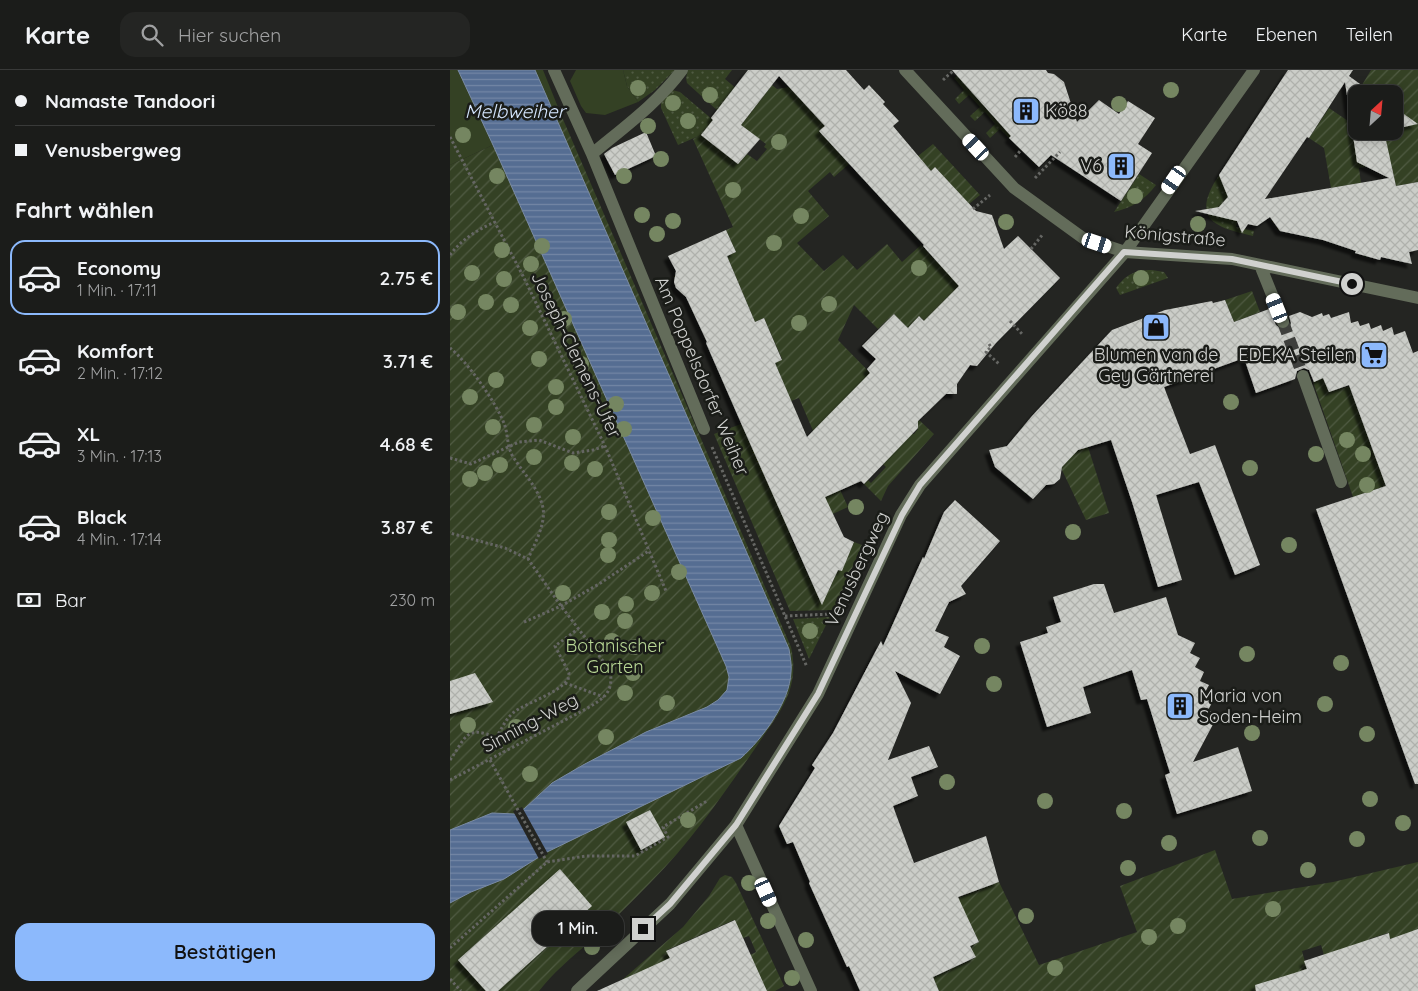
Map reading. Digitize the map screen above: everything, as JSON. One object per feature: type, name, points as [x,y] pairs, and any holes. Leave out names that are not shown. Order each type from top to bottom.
[{"type":"street","name":"Am Poppelsdorfer Weiher","points":[[554,70],[592,154],[704,429]]},
{"type":"street","points":[[592,154],[654,101],[682,70]]},
{"type":"street","name":"Königstraße","points":[[905,70],[1014,188],[1083,238],[1124,252],[1232,259],[1418,298]]},
{"type":"street","name":"Venusbergweg","points":[[577,991],[670,904],[736,825],[818,694],[902,515],[920,485],[1124,252],[1254,70]]},
{"type":"street","points":[[1260,265],[1283,322]]},
{"type":"street","points":[[1303,376],[1341,482]]},
{"type":"street","points":[[736,825],[811,991]]},
{"type":"path","name":"Joseph-Clemens-Ufer","points":[[450,137],[527,285],[605,446],[666,591]]},
{"type":"path","points":[[1043,170],[1060,152]]},
{"type":"path","points":[[450,255],[458,244],[476,230],[495,222]]},
{"type":"path","points":[[1010,321],[1020,332]]},
{"type":"path","points":[[989,344],[991,347],[986,352],[994,359]]},
{"type":"path","points":[[450,348],[465,364],[498,411],[505,427],[508,446],[535,489],[543,508],[539,532],[528,559]]},
{"type":"path","name":"Am Poppelsdorfer Weiher","points":[[704,429],[818,694]]},
{"type":"path","points":[[450,458],[471,464],[519,442],[539,440],[572,453],[605,446]]},
{"type":"path","points":[[450,534],[505,548],[528,559],[578,629],[555,646],[570,677],[565,683],[517,710],[508,718],[496,738]]},
{"type":"path","points":[[524,622],[561,606],[599,584],[650,550]]},
{"type":"path","points":[[785,616],[832,614],[851,624]]},
{"type":"path","name":"Sinning-Weg","points":[[450,780],[586,709],[610,690],[612,680],[610,670],[578,629]]},
{"type":"path","points":[[565,683],[604,696]]},
{"type":"path","points":[[450,760],[464,738],[470,733],[480,732],[496,738],[504,752]]},
{"type":"path","points":[[490,760],[547,862]]},
{"type":"path","points":[[450,948],[547,862],[586,856],[635,856],[668,837],[663,827],[707,801]]},
{"type":"path","points":[[450,979],[461,991]]},
{"type":"green space","points":[[450,70],[543,70],[562,117],[450,165]]},
{"type":"green space","points":[[576,70],[623,70],[627,86],[638,102],[605,115],[586,113],[570,81]]},
{"type":"green space","points":[[623,70],[675,70],[655,90],[638,102],[627,86]]},
{"type":"green space","points":[[688,70],[732,70],[725,79],[737,89],[719,112],[687,83]]},
{"type":"green space","points":[[963,70],[961,80],[1011,136],[1009,138],[1000,129],[990,138],[986,133],[995,124],[985,112],[975,121],[970,116],[980,107],[969,95],[959,104],[955,99],[964,90],[954,78]]},
{"type":"green space","points":[[1371,70],[1418,70],[1418,182],[1396,186],[1391,163],[1359,168],[1361,183],[1331,188],[1324,148],[1309,138],[1329,108],[1348,121],[1348,140],[1403,140],[1403,85],[1362,85]]},
{"type":"green space","points":[[772,85],[777,89],[789,87],[825,126],[819,131],[849,164],[834,177],[830,172],[808,191],[829,216],[797,243],[824,271],[843,255],[857,270],[887,244],[902,262],[921,245],[937,262],[987,281],[932,328],[919,316],[908,328],[894,314],[878,329],[854,305],[838,340],[878,381],[817,440],[799,398],[791,401],[775,363],[782,359],[764,318],[755,322],[727,256],[736,252],[726,230],[733,227],[693,139],[701,135],[738,164],[747,154],[757,161],[767,149],[764,147],[766,144],[741,125]]},
{"type":"green space","points":[[672,90],[680,92],[713,120],[701,135],[678,145],[661,108],[661,103]]},
{"type":"green space","name":"Botanischer Garten","points":[[562,117],[791,647],[793,677],[790,690],[778,714],[693,835],[666,867],[556,972],[539,991],[450,991],[450,165]]},
{"type":"green space","points":[[933,144],[980,195],[969,204],[935,167],[931,171],[918,156]]},
{"type":"green space","points":[[1139,174],[1156,185],[1137,203],[1114,212]]},
{"type":"green space","points":[[1219,175],[1228,197],[1223,202],[1228,212],[1234,213],[1237,221],[1236,227],[1254,231],[1253,236],[1226,229],[1210,218],[1207,211],[1207,201]]},
{"type":"green space","points":[[1152,270],[1164,272],[1168,278],[1120,295],[1116,288],[1124,279],[1136,272]]},
{"type":"green space","points":[[1252,291],[1260,312],[1234,322],[1225,300]]},
{"type":"green space","points":[[1323,378],[1329,392],[1349,386],[1386,486],[1353,497],[1313,382]]},
{"type":"green space","points":[[919,420],[934,434],[888,486],[881,501],[864,484],[868,480],[871,483],[886,467],[883,464],[908,434],[914,434],[918,429],[917,422]]},
{"type":"green space","points":[[741,424],[752,448],[820,446],[848,507],[789,534],[815,590],[829,590],[838,570],[841,571],[854,542],[862,545],[834,610],[790,611],[714,434]]},
{"type":"green space","points":[[1088,447],[1109,513],[1086,520],[1061,468],[1076,451]]},
{"type":"green space","points":[[830,617],[809,659],[793,619]]},
{"type":"green space","points":[[1215,850],[1232,899],[1333,882],[1418,862],[1418,930],[1390,939],[1388,933],[1369,939],[1369,941],[1326,962],[1321,945],[1302,951],[1307,969],[1256,991],[939,991],[933,977],[975,958],[970,946],[979,942],[968,919],[906,918],[999,882],[1039,965],[1137,932],[1120,886]]},
{"type":"green space","points":[[725,875],[732,877],[736,883],[784,986],[775,991],[754,991],[750,955],[756,952],[749,936],[743,938],[734,920],[667,950],[670,958],[624,991],[614,987],[683,927],[709,896],[720,878]]},
{"type":"water","name":"Melbweiher","points":[[458,70],[535,70],[789,649],[791,669],[786,695],[774,719],[758,741],[741,758],[547,852],[504,879],[471,892],[450,903],[450,830],[492,813],[515,814],[524,809],[552,783],[583,765],[646,732],[707,707],[718,700],[727,690],[729,677],[726,666]]},
{"type":"pier","points":[[522,807],[548,854],[539,859],[513,811]]},
{"type":"building","points":[[748,70],[846,70],[864,90],[869,85],[899,121],[893,126],[931,171],[935,167],[976,211],[992,215],[1004,249],[1018,236],[1060,278],[996,343],[977,366],[970,365],[957,384],[957,394],[946,394],[918,421],[918,428],[864,484],[861,481],[825,497],[844,537],[854,542],[842,571],[838,570],[822,605],[707,342],[686,297],[676,288],[674,282],[676,271],[668,256],[726,230],[736,252],[727,256],[755,322],[764,318],[782,360],[775,363],[807,437],[870,373],[867,369],[876,359],[862,346],[894,314],[908,328],[919,316],[924,321],[959,286],[924,245],[819,131],[825,126],[779,76],[741,125],[760,139],[738,164],[701,135],[713,120],[711,118]]},
{"type":"building","points":[[952,70],[1046,70],[1064,82],[1077,122],[1099,100],[1119,114],[1128,101],[1155,118],[1138,144],[1152,153],[1121,201],[1051,155],[1039,167],[1009,138],[1011,136]]},
{"type":"building","points":[[1288,70],[1353,70],[1349,76],[1362,85],[1348,85],[1348,102],[1345,82],[1309,138],[1307,137],[1265,199],[1389,178],[1357,162],[1354,140],[1386,140],[1396,186],[1418,182],[1418,250],[1409,252],[1412,264],[1381,257],[1380,260],[1355,253],[1356,251],[1323,240],[1280,231],[1270,217],[1257,226],[1248,224],[1242,233],[1237,221],[1195,211],[1219,207],[1228,197],[1219,175]]},
{"type":"building","points":[[1403,113],[1418,124],[1403,127]]},
{"type":"building","points":[[646,132],[656,156],[615,175],[604,154],[612,148]]},
{"type":"building","points":[[1225,300],[1234,322],[1269,309],[1276,325],[1282,330],[1290,327],[1289,316],[1300,312],[1312,317],[1322,313],[1323,316],[1329,314],[1331,318],[1349,312],[1351,323],[1358,321],[1360,326],[1369,323],[1371,329],[1381,325],[1383,331],[1392,327],[1394,335],[1405,331],[1413,353],[1418,351],[1418,784],[1415,784],[1316,509],[1386,486],[1349,385],[1329,392],[1323,378],[1314,382],[1309,370],[1304,368],[1297,371],[1295,379],[1256,393],[1244,358],[1164,387],[1190,454],[1215,445],[1260,565],[1235,575],[1199,482],[1156,495],[1182,580],[1158,587],[1111,440],[1078,450],[1062,467],[1060,479],[1054,484],[1046,485],[1033,499],[995,467],[989,450],[1007,446],[1032,416],[1112,330],[1165,310]]},
{"type":"building","points":[[955,500],[1000,541],[961,586],[966,594],[949,602],[935,631],[949,637],[944,647],[960,656],[940,694],[895,671],[911,703],[888,760],[929,746],[938,767],[911,777],[918,796],[893,806],[914,863],[986,836],[999,882],[958,897],[979,942],[970,946],[976,957],[933,977],[939,991],[860,991],[849,966],[847,967],[809,883],[793,842],[787,844],[779,826],[815,768],[812,765],[833,733],[881,641],[883,646],[944,512]]},
{"type":"building","points":[[1094,584],[1104,584],[1114,613],[1166,597],[1178,635],[1195,643],[1190,653],[1200,658],[1195,667],[1204,672],[1200,681],[1209,685],[1203,696],[1213,701],[1208,710],[1218,715],[1193,762],[1238,747],[1252,791],[1177,814],[1165,775],[1170,773],[1147,699],[1141,700],[1132,670],[1083,687],[1091,713],[1047,727],[1020,642],[1048,633],[1046,627],[1061,622],[1053,597]]},
{"type":"building","points":[[475,673],[493,702],[450,714],[450,681]]},
{"type":"building","points":[[650,810],[665,837],[641,850],[626,822]]},
{"type":"building","points":[[560,869],[592,906],[498,991],[486,991],[458,960]]},
{"type":"building","points":[[735,920],[767,991],[597,991],[670,958],[666,951]]},
{"type":"building","points":[[1418,929],[1418,991],[1256,991],[1255,985],[1307,969],[1304,961],[1389,933],[1390,939]]},
{"type":"tunnel","points":[[1283,322],[1303,376]]},
{"type":"place","name":"Kö88","points":[[1026,111]]},
{"type":"place","name":"V6","points":[[1121,166]]},
{"type":"place","name":"Blumen van de Gey Gärtnerei","points":[[1156,327]]},
{"type":"place","name":"EDEKA Steilen","points":[[1374,355]]},
{"type":"place","name":"Maria von Soden-Heim","points":[[1180,706]]},
{"type":"route","points":[[643,929],[670,904],[736,825],[818,694],[902,515],[920,485],[1124,252],[1232,259],[1352,284]]}]
